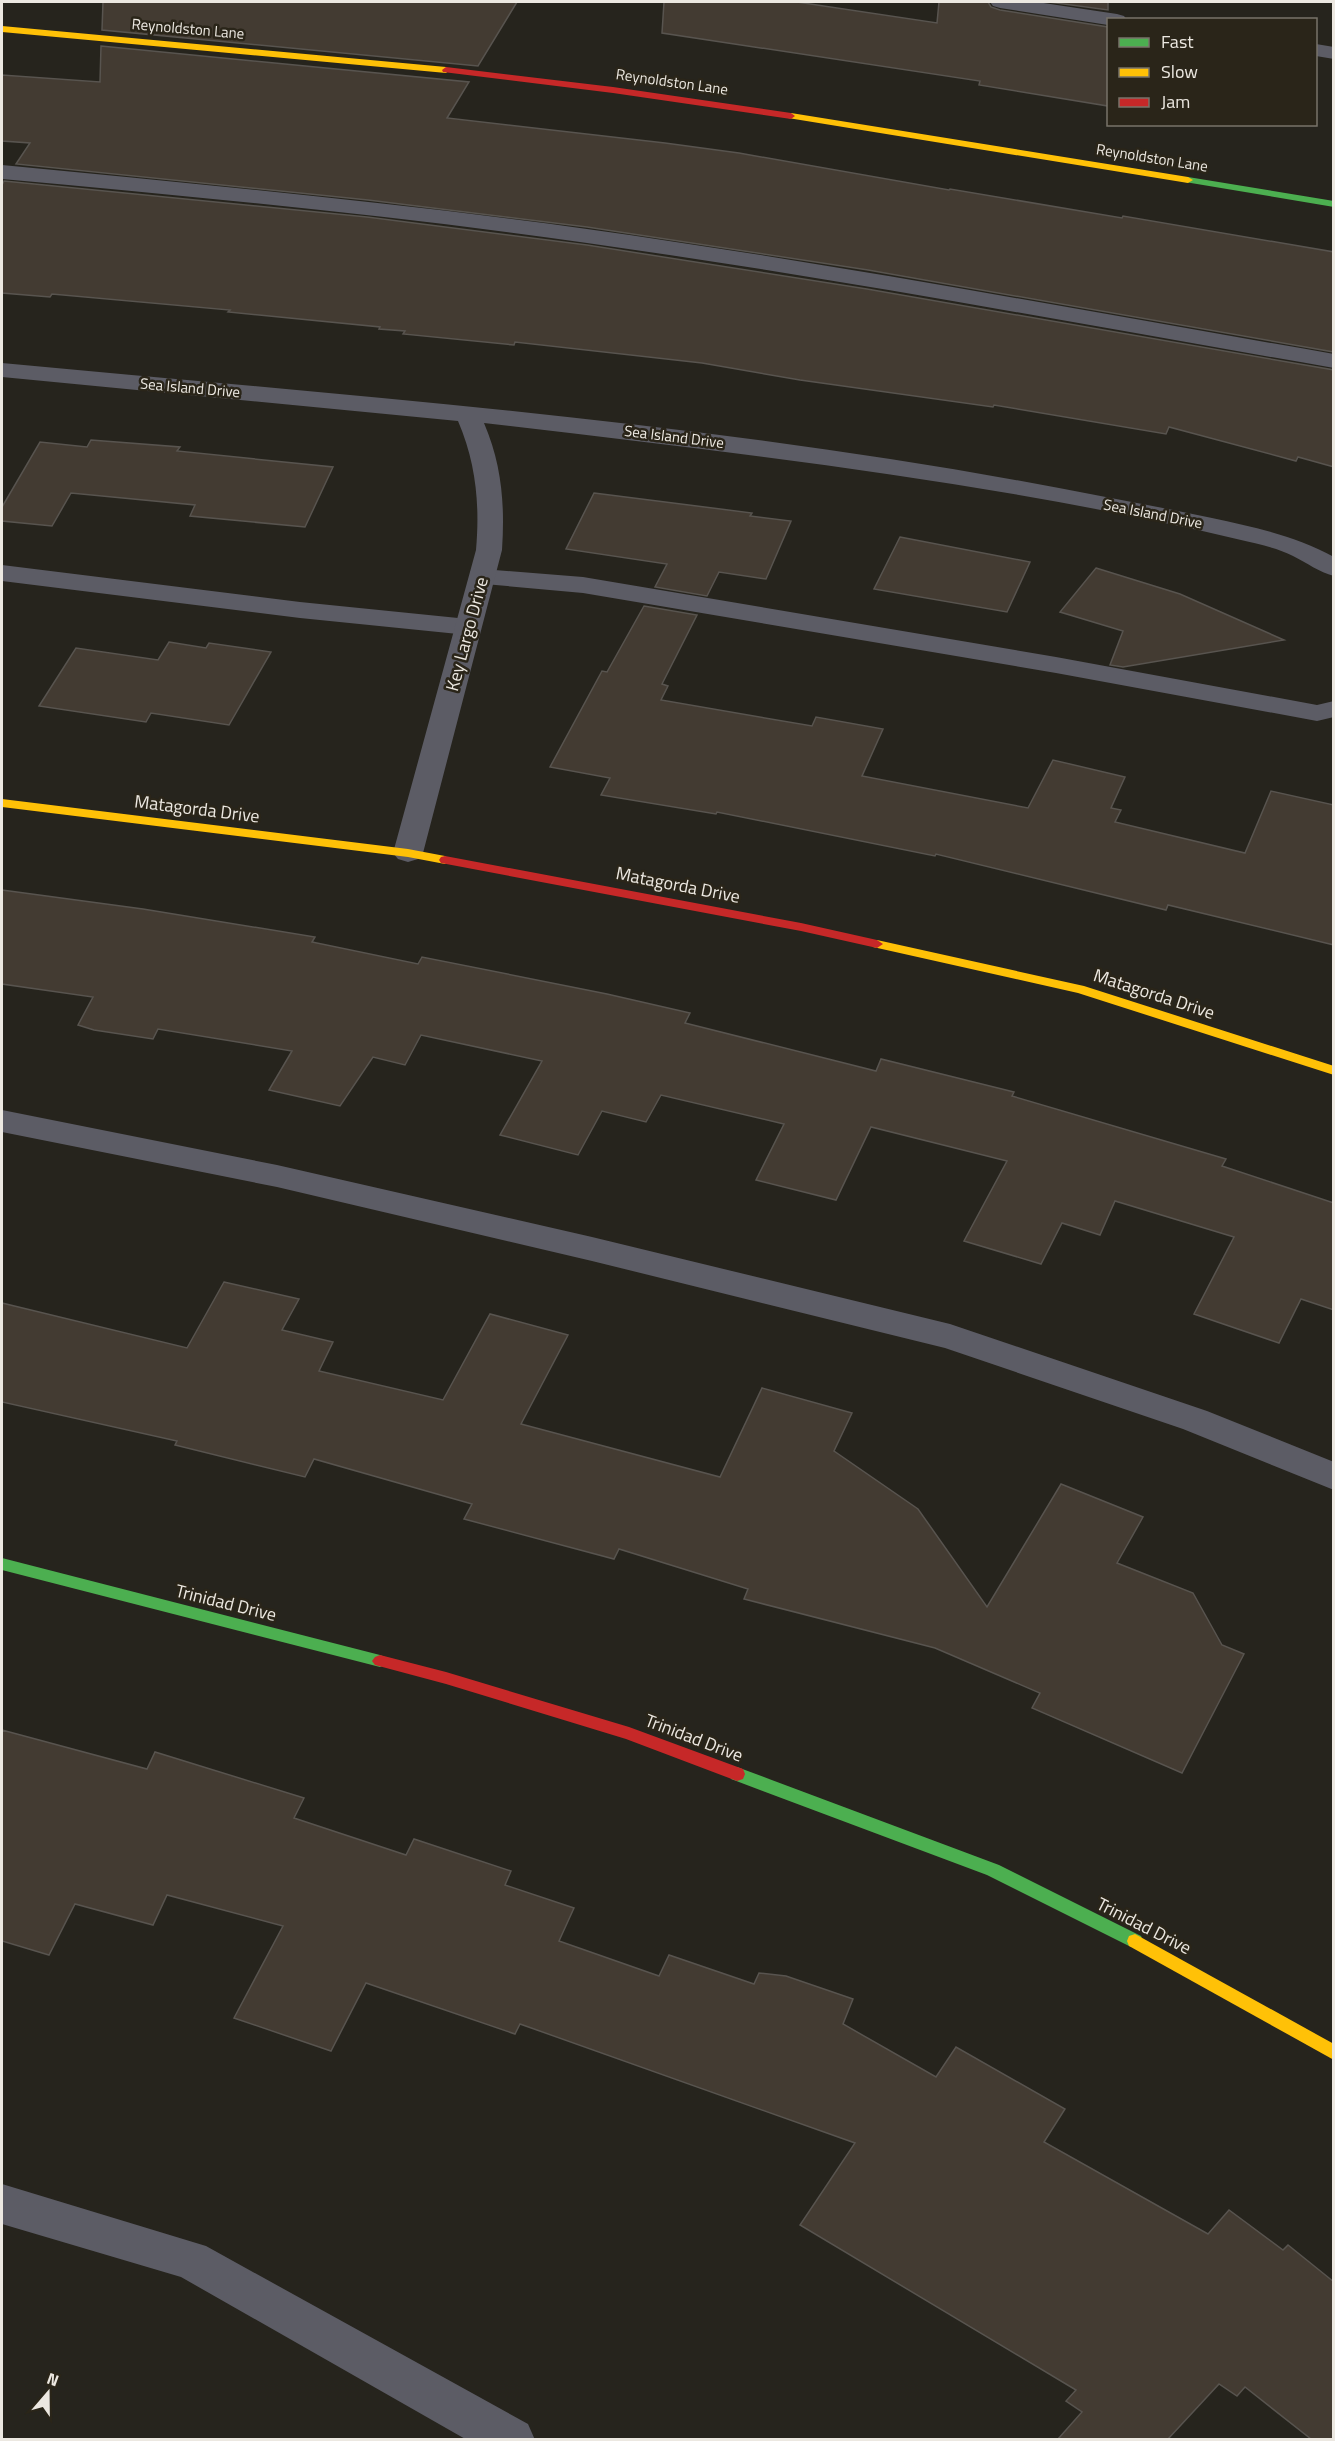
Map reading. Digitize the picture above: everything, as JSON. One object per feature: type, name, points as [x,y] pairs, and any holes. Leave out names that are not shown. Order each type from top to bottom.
[{"type":"street","points":[[1000,2],[1107,18]]},
{"type":"street","name":"Reynoldston Lane","points":[[2,29],[419,66],[615,91],[793,116],[1334,204]]},
{"type":"street","points":[[1317,50],[1334,53]]},
{"type":"street","points":[[2,172],[366,207],[588,236],[825,273],[1334,361]]},
{"type":"street","name":"Sea Island Drive","points":[[2,370],[467,414],[783,450],[982,480],[1250,534],[1300,549],[1334,568]]},
{"type":"street","name":"Key Largo Drive","points":[[408,853],[489,550],[491,519],[488,466],[480,441],[467,414]]},
{"type":"street","points":[[2,573],[300,610],[468,627]]},
{"type":"street","points":[[482,577],[582,585],[1056,665],[1317,713],[1334,708]]},
{"type":"street","name":"Matagorda Drive","points":[[2,803],[408,853],[801,927],[1080,989],[1334,1071]]},
{"type":"street","points":[[2,1121],[277,1176],[592,1249],[950,1337],[1195,1420],[1334,1477]]},
{"type":"street","name":"Trinidad Drive","points":[[2,1564],[446,1678],[640,1737],[993,1870],[1161,1954],[1334,2053]]},
{"type":"street","points":[[2,2204],[191,2260],[512,2439]]},
{"type":"building","points":[[103,2],[517,2],[478,66],[102,30]]},
{"type":"building","points":[[664,2],[797,2],[937,23],[939,2],[988,2],[991,7],[1000,10],[1107,27],[1107,106],[979,85],[980,81],[662,33]]},
{"type":"building","points":[[1049,2],[1108,2],[1108,10]]},
{"type":"building","points":[[101,46],[469,82],[447,118],[739,153],[949,190],[1122,218],[1123,216],[1334,252],[1334,352],[868,270],[587,227],[368,200],[16,164],[30,143],[2,141],[2,75],[100,82]]},
{"type":"building","points":[[4,181],[367,217],[587,245],[867,289],[1334,370],[1334,467],[1298,457],[1296,461],[1169,427],[1166,434],[994,405],[993,407],[800,380],[702,363],[515,342],[514,345],[403,334],[405,331],[379,329],[380,327],[228,312],[230,310],[52,294],[50,297],[2,293],[2,185]]},
{"type":"building","points":[[91,440],[180,447],[177,451],[333,467],[305,527],[190,516],[195,505],[71,493],[52,526],[2,521],[2,507],[40,442],[87,447]]},
{"type":"building","points":[[594,493],[752,513],[750,516],[791,521],[766,579],[719,572],[707,596],[655,587],[667,564],[566,549]]},
{"type":"building","points":[[900,537],[1030,562],[1007,612],[874,589]]},
{"type":"building","points":[[1096,568],[1180,594],[1284,640],[1123,667],[1110,665],[1123,631],[1060,612]]},
{"type":"building","points":[[644,606],[697,615],[662,684],[668,686],[661,700],[812,726],[816,717],[883,729],[862,776],[1028,808],[1053,760],[1125,777],[1111,808],[1121,810],[1115,822],[1245,853],[1271,791],[1334,805],[1334,945],[1168,905],[1166,910],[936,854],[935,856],[717,812],[716,814],[601,795],[610,778],[550,767],[602,671],[607,672]]},
{"type":"building","points":[[169,642],[206,648],[209,643],[271,652],[229,725],[151,713],[146,722],[39,706],[76,648],[158,660]]},
{"type":"building","points":[[2,890],[143,909],[315,937],[312,942],[418,964],[422,957],[690,1013],[685,1023],[876,1071],[881,1059],[1014,1092],[1012,1096],[1226,1159],[1222,1166],[1334,1203],[1334,1310],[1301,1299],[1279,1343],[1194,1314],[1234,1237],[1115,1201],[1100,1235],[1062,1223],[1041,1264],[964,1241],[1007,1161],[871,1127],[836,1200],[756,1180],[784,1124],[661,1095],[646,1122],[602,1111],[578,1155],[500,1135],[542,1061],[421,1035],[405,1065],[373,1057],[340,1106],[269,1090],[292,1051],[158,1029],[153,1039],[94,1030],[78,1025],[93,997],[2,984]]},
{"type":"building","points":[[224,1282],[299,1299],[282,1330],[333,1342],[319,1371],[443,1400],[490,1314],[568,1335],[521,1424],[720,1477],[762,1388],[852,1413],[834,1451],[918,1509],[987,1607],[1061,1484],[1143,1517],[1117,1563],[1193,1593],[1222,1645],[1244,1654],[1182,1773],[1032,1708],[1040,1693],[935,1648],[744,1599],[748,1589],[619,1549],[614,1559],[464,1519],[472,1504],[314,1459],[305,1477],[175,1445],[177,1441],[2,1402],[2,1303],[187,1348]]},
{"type":"building","points":[[2,1730],[147,1769],[155,1752],[304,1798],[294,1818],[406,1855],[414,1839],[511,1871],[505,1885],[574,1908],[559,1941],[659,1976],[669,1955],[754,1984],[759,1973],[786,1976],[853,1999],[843,2024],[936,2077],[956,2047],[1065,2109],[1044,2142],[1208,2234],[1229,2210],[1283,2250],[1288,2245],[1334,2282],[1334,2439],[1311,2439],[1245,2387],[1237,2396],[1219,2384],[1168,2439],[1058,2439],[1082,2412],[1066,2401],[1076,2390],[800,2225],[855,2143],[520,2024],[515,2034],[366,1983],[331,2051],[234,2018],[283,1926],[167,1895],[153,1925],[75,1904],[49,1955],[2,1941]]},
{"type":"traffic: fast","points":[[1188,180],[1334,204]]},
{"type":"traffic: fast","points":[[2,1564],[380,1661]]},
{"type":"traffic: fast","points":[[737,1774],[993,1870],[1135,1941]]},
{"type":"traffic: slow","points":[[2,29],[446,70]]},
{"type":"traffic: slow","points":[[791,116],[1188,180]]},
{"type":"traffic: slow","points":[[2,803],[408,853],[445,860]]},
{"type":"traffic: slow","points":[[877,944],[1080,989],[1334,1071]]},
{"type":"traffic: slow","points":[[1135,1941],[1334,2053]]},
{"type":"traffic: jam","points":[[446,70],[613,90],[791,116]]},
{"type":"traffic: jam","points":[[445,860],[801,927],[877,944]]},
{"type":"traffic: jam","points":[[380,1661],[446,1678],[629,1733],[737,1774]]}]
